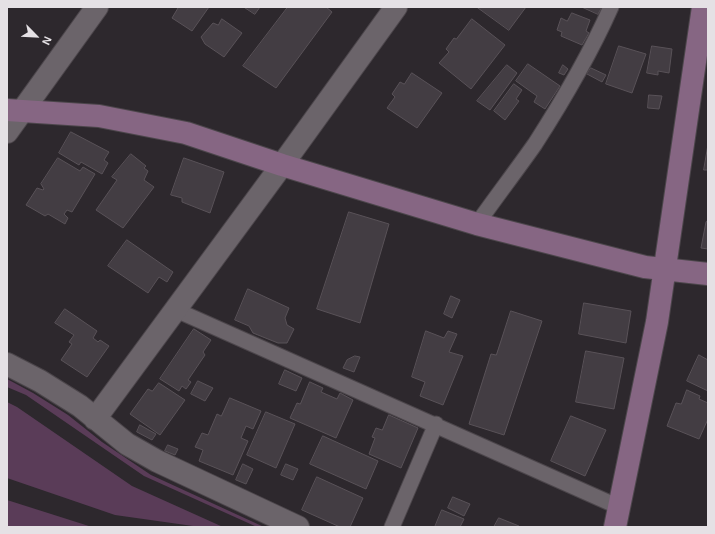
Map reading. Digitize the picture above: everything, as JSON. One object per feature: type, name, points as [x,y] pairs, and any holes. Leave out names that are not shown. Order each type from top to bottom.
[{"type":"street","points":[[7,132],[15,111],[97,7]]},
{"type":"street","points":[[95,419],[396,7]]},
{"type":"street","points":[[617,517],[657,322],[704,7]]},
{"type":"street","points":[[15,111],[99,116],[186,133],[282,165],[477,224],[645,267],[708,274]]},
{"type":"street","points":[[7,364],[40,381],[80,406],[127,444],[157,461],[298,527]]},
{"type":"lane","points":[[477,224],[535,143],[572,82],[602,27],[611,7]]},
{"type":"lane","points":[[176,310],[436,424],[617,517]]},
{"type":"lane","points":[[392,527],[436,424]]},
{"type":"shaded area","points":[[7,379],[68,415],[102,442],[151,475],[264,527],[257,527],[144,476],[26,395],[7,387]]},
{"type":"shaded area","points":[[7,402],[17,407],[132,486],[223,527],[200,527],[115,515],[7,478]]},
{"type":"shaded area","points":[[7,500],[92,527],[7,527]]},
{"type":"building","points":[[177,7],[209,7],[192,31],[172,18],[178,8]]},
{"type":"building","points":[[244,7],[260,7],[255,14]]},
{"type":"building","points":[[288,7],[326,7],[332,12],[276,88],[243,66]]},
{"type":"building","points":[[477,7],[526,7],[509,30]]},
{"type":"building","points":[[582,7],[602,7],[598,14]]},
{"type":"building","points":[[572,13],[590,20],[586,31],[589,33],[582,45],[561,36],[562,32],[557,30],[561,18],[567,21]]},
{"type":"building","points":[[222,19],[242,33],[224,57],[205,44],[201,37],[213,23],[218,25]]},
{"type":"building","points":[[472,19],[505,45],[471,89],[439,63],[449,52],[446,49],[454,38],[456,39]]},
{"type":"building","points":[[619,46],[646,54],[632,93],[606,84]]},
{"type":"building","points":[[652,46],[672,49],[669,73],[658,71],[658,75],[647,73]]},
{"type":"building","points":[[528,64],[560,86],[545,109],[534,102],[537,96],[516,81]]},
{"type":"building","points":[[507,65],[517,73],[490,110],[477,101]]},
{"type":"building","points":[[563,65],[568,69],[564,75],[559,73]]},
{"type":"building","points":[[591,68],[606,75],[602,82],[587,74]]},
{"type":"building","points":[[412,73],[442,93],[417,128],[387,108],[395,97],[392,94],[400,82],[404,84]]},
{"type":"building","points":[[514,84],[522,90],[516,99],[519,101],[505,120],[494,111]]},
{"type":"building","points":[[649,95],[662,96],[659,109],[648,108]]},
{"type":"building","points":[[71,132],[109,152],[104,160],[108,163],[102,174],[81,162],[79,165],[59,153]]},
{"type":"building","points":[[708,145],[708,170],[704,170]]},
{"type":"building","points":[[131,154],[146,166],[144,168],[148,171],[144,180],[154,187],[123,228],[96,210],[117,180],[112,177]]},
{"type":"building","points":[[58,158],[80,171],[83,167],[95,174],[72,212],[67,210],[64,214],[68,218],[65,224],[48,214],[45,216],[26,205],[37,188],[44,189],[41,184]]},
{"type":"building","points":[[184,158],[224,172],[210,213],[182,202],[182,198],[171,195]]},
{"type":"building","points":[[349,212],[389,224],[360,323],[317,309]]},
{"type":"building","points":[[708,221],[708,249],[701,248],[706,222]]},
{"type":"building","points":[[127,240],[173,272],[167,282],[159,277],[148,293],[108,266]]},
{"type":"building","points":[[248,289],[289,308],[285,318],[287,325],[294,329],[287,343],[278,343],[253,333],[249,326],[235,320]]},
{"type":"building","points":[[451,296],[460,300],[452,318],[444,314]]},
{"type":"building","points":[[584,303],[631,311],[626,343],[579,334]]},
{"type":"building","points":[[65,309],[97,331],[93,338],[98,342],[100,340],[109,346],[87,377],[61,360],[72,344],[69,342],[74,335],[55,323]]},
{"type":"building","points":[[511,311],[542,321],[504,435],[469,424],[491,354],[496,355]]},
{"type":"building","points":[[194,329],[211,340],[203,352],[205,355],[188,380],[191,382],[186,389],[182,386],[179,391],[160,379]]},
{"type":"building","points":[[426,331],[444,338],[448,331],[457,334],[449,352],[463,356],[443,405],[420,396],[425,382],[412,377]]},
{"type":"building","points":[[586,351],[624,358],[614,409],[576,402]]},
{"type":"building","points":[[699,355],[708,360],[708,391],[687,381]]},
{"type":"building","points":[[355,356],[360,357],[354,372],[343,368],[347,360]]},
{"type":"building","points":[[285,370],[302,378],[296,391],[279,384]]},
{"type":"building","points":[[198,381],[213,388],[205,401],[191,394]]},
{"type":"building","points":[[310,382],[323,388],[321,392],[337,399],[340,393],[353,400],[336,438],[290,418],[297,403],[300,404]]},
{"type":"building","points":[[159,383],[185,400],[160,435],[130,414],[148,389],[152,391]]},
{"type":"building","points":[[687,390],[700,396],[699,399],[708,403],[708,419],[699,439],[667,426],[676,403],[681,404]]},
{"type":"building","points":[[230,398],[261,411],[253,429],[246,426],[241,438],[248,441],[233,475],[199,461],[203,450],[195,447],[202,433],[208,435],[217,414],[221,416]]},
{"type":"building","points":[[266,412],[295,424],[276,468],[247,455]]},
{"type":"building","points":[[389,415],[418,428],[401,468],[369,454],[375,438],[372,437],[376,428],[382,430]]},
{"type":"building","points":[[571,416],[606,430],[585,476],[551,461]]},
{"type":"building","points":[[140,425],[156,434],[152,440],[137,432]]},
{"type":"building","points":[[323,436],[378,461],[366,489],[310,464]]},
{"type":"building","points":[[168,445],[178,449],[175,455],[165,451]]},
{"type":"building","points":[[243,464],[253,469],[246,484],[236,480]]},
{"type":"building","points":[[286,464],[298,469],[293,480],[281,475]]},
{"type":"building","points":[[317,477],[363,498],[350,527],[340,527],[302,510]]},
{"type":"building","points":[[453,497],[470,504],[464,516],[448,508]]},
{"type":"building","points":[[442,510],[464,519],[460,527],[435,527]]},
{"type":"building","points":[[499,518],[519,526],[519,527],[494,527]]}]
